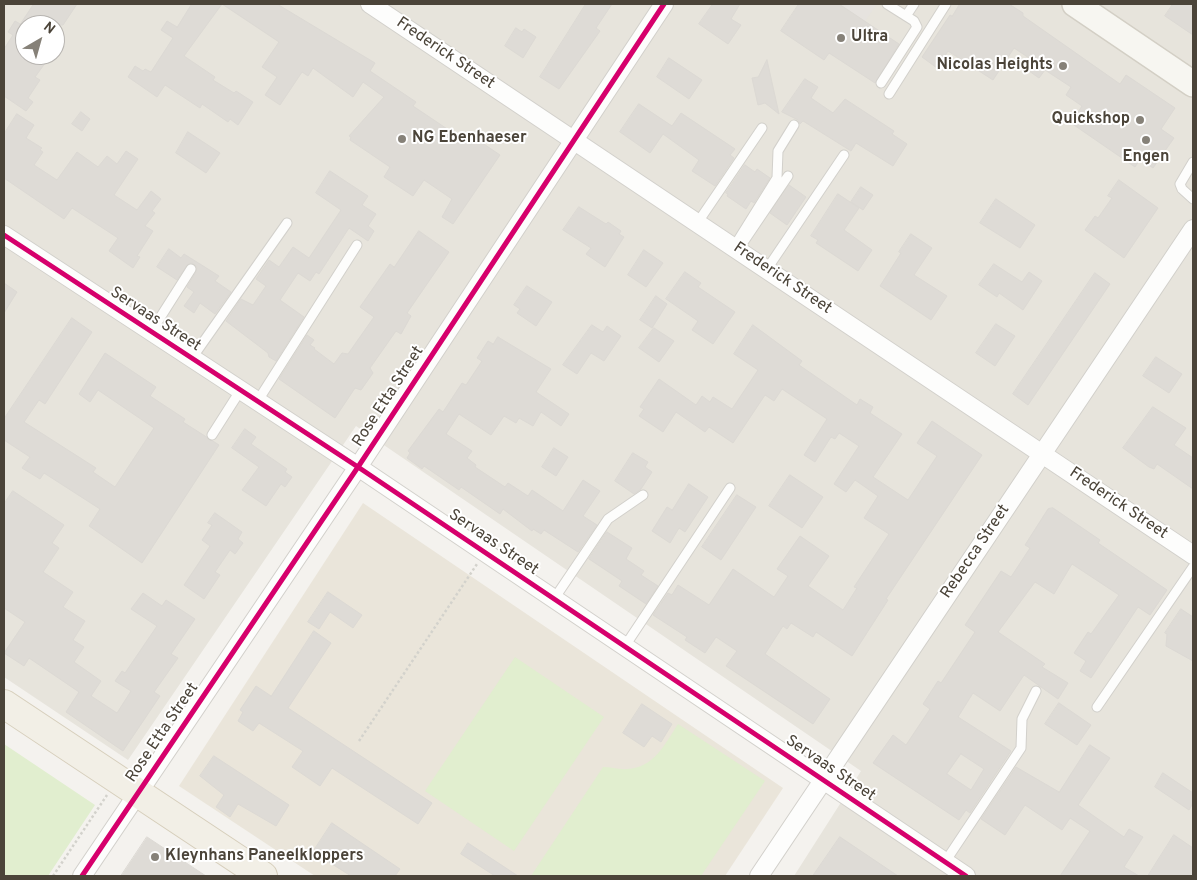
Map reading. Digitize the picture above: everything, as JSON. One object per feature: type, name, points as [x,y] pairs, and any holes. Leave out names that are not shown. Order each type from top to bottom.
[{"type":"main road","points":[[1074,4],[1193,84]]},
{"type":"main road","points":[[4,704],[262,876]]},
{"type":"street","name":"Frederick Street","points":[[370,4],[1042,452],[1193,555]]},
{"type":"street","name":"Rose Etta Street","points":[[82,876],[127,786],[358,467],[664,4]]},
{"type":"street","name":"Rebecca Street","points":[[759,876],[1193,229]]},
{"type":"street","name":"Servaas Street","points":[[4,235],[358,467],[966,876]]},
{"type":"lane","points":[[881,83],[916,32],[916,24],[887,4]]},
{"type":"lane","points":[[906,16],[914,4]]},
{"type":"lane","points":[[889,94],[946,4]]},
{"type":"lane","points":[[736,248],[777,178],[778,150],[794,125]]},
{"type":"lane","points":[[698,222],[762,128]]},
{"type":"lane","points":[[767,269],[844,155]]},
{"type":"lane","points":[[1193,162],[1180,184],[1182,189],[1193,199]]},
{"type":"lane","points":[[736,248],[788,176]]},
{"type":"lane","points":[[192,358],[287,223]]},
{"type":"lane","points":[[257,402],[357,245]]},
{"type":"lane","points":[[151,332],[191,269]]},
{"type":"lane","points":[[212,435],[240,390]]},
{"type":"lane","points":[[625,646],[730,488]]},
{"type":"lane","points":[[554,599],[608,519],[623,507],[644,495]]},
{"type":"lane","points":[[1097,707],[1193,566]]},
{"type":"lane","points":[[944,862],[1021,748],[1022,719],[1036,691]]},
{"type":"path","points":[[359,741],[485,553]]},
{"type":"path","points":[[53,876],[127,786]]},
{"type":"shaded area","points":[[4,4],[1193,4],[1193,876],[794,876],[861,771],[356,426],[128,760],[4,677]]},
{"type":"shaded area","points":[[839,4],[877,4],[865,21]]},
{"type":"shaded area","points":[[363,503],[783,788],[725,876],[315,876],[179,786]]},
{"type":"green space","points":[[515,657],[604,717],[514,851],[425,791]]},
{"type":"green space","points":[[678,724],[765,781],[701,876],[531,876],[603,767],[636,768],[652,760]]},
{"type":"green space","points":[[4,744],[95,805],[48,876],[4,876]]},
{"type":"building","points":[[34,4],[77,4],[65,22],[65,15],[26,15]]},
{"type":"building","points":[[192,4],[222,4],[184,56],[215,77],[213,80],[253,102],[238,125],[230,119],[228,122],[202,104],[200,108],[165,85],[157,97],[128,77],[135,66],[143,71],[145,69],[151,72],[173,38],[161,30],[167,21],[177,27]]},
{"type":"building","points":[[222,4],[277,4],[375,63],[370,71],[416,102],[413,106],[471,145],[475,138],[500,155],[453,224],[442,217],[452,199],[424,180],[413,196],[384,177],[390,167],[350,140],[351,137],[349,136],[384,97],[363,82],[353,97],[313,68],[308,76],[302,72],[280,105],[265,95],[277,77],[262,67],[279,42]]},
{"type":"building","points":[[586,4],[612,4],[596,28],[600,31],[559,89],[540,77]]},
{"type":"building","points":[[713,4],[740,4],[731,19],[741,25],[728,44],[699,24]]},
{"type":"building","name":"Ultra","points":[[799,4],[839,4],[899,44],[875,83],[829,53],[824,60],[781,31]]},
{"type":"building","points":[[960,4],[1009,4],[1023,13],[1023,16],[1120,84],[1126,75],[1175,108],[1161,129],[1174,138],[1153,168],[1140,159],[1135,167],[1071,123],[1082,106],[1066,95],[1071,87],[1045,70],[1039,78],[1029,71],[1035,62],[1014,48],[993,80],[948,51],[937,68],[922,57],[950,15],[952,16]]},
{"type":"building","points":[[1173,4],[1193,4],[1193,35],[1165,16]]},
{"type":"building","points":[[15,21],[15,65],[44,65],[35,77],[40,80],[28,98],[33,102],[26,111],[4,96],[4,49],[13,35],[8,32]]},
{"type":"building","points":[[516,28],[522,32],[524,29],[536,37],[523,58],[505,46]]},
{"type":"building","points":[[669,58],[702,80],[689,99],[657,77]]},
{"type":"building","points":[[767,60],[779,114],[765,103],[758,105],[752,78],[758,77]]},
{"type":"building","points":[[805,79],[818,87],[811,98],[833,113],[845,99],[894,131],[892,134],[907,144],[893,166],[856,143],[851,151],[803,121],[800,124],[798,120],[782,112]]},
{"type":"building","points":[[639,104],[672,126],[681,113],[735,149],[730,155],[734,158],[715,186],[692,171],[699,160],[663,134],[650,153],[620,132]]},
{"type":"building","points":[[81,112],[90,119],[82,131],[72,124]]},
{"type":"building","points":[[17,114],[34,125],[26,138],[42,148],[40,150],[43,152],[34,165],[57,180],[77,152],[98,167],[107,156],[117,164],[126,151],[138,159],[114,195],[137,210],[151,191],[161,199],[152,211],[155,213],[145,226],[153,231],[137,256],[140,257],[133,268],[109,251],[118,238],[72,208],[64,219],[4,178],[4,134]]},
{"type":"building","points":[[188,132],[220,153],[206,173],[176,153]]},
{"type":"building","points":[[745,165],[755,172],[757,169],[770,178],[754,203],[751,201],[746,209],[727,196],[728,194],[726,193]]},
{"type":"building","points":[[330,171],[368,196],[362,205],[376,214],[368,226],[374,231],[368,241],[349,228],[319,274],[316,272],[310,281],[298,273],[280,300],[304,317],[276,361],[226,321],[241,299],[253,305],[266,286],[256,279],[269,260],[279,267],[293,247],[309,258],[341,210],[316,193]]},
{"type":"building","points":[[1119,180],[1158,208],[1124,258],[1085,230],[1095,216],[1098,218],[1112,198],[1108,196]]},
{"type":"building","points":[[789,185],[806,197],[787,225],[770,213]]},
{"type":"building","points":[[861,187],[873,195],[863,210],[851,202]]},
{"type":"building","points":[[838,194],[859,208],[844,230],[872,250],[858,271],[816,243],[818,240],[811,236]]},
{"type":"building","points":[[996,199],[1035,225],[1020,248],[980,223]]},
{"type":"building","points":[[579,207],[606,224],[608,222],[621,231],[619,234],[624,237],[605,267],[586,254],[591,248],[563,230]]},
{"type":"building","points":[[419,231],[449,252],[407,313],[411,316],[401,334],[396,331],[370,368],[373,373],[361,390],[355,388],[335,418],[279,379],[307,335],[314,340],[310,345],[334,364],[342,353],[348,354],[374,317],[360,307],[390,264],[394,267]]},
{"type":"building","points":[[911,234],[932,248],[914,275],[947,296],[931,320],[880,286]]},
{"type":"building","points":[[169,249],[181,258],[184,254],[219,276],[215,281],[231,292],[215,314],[200,303],[194,313],[184,306],[194,292],[187,287],[197,267],[192,263],[188,264],[177,280],[157,267]]},
{"type":"building","points":[[644,250],[663,263],[646,287],[628,275]]},
{"type":"building","points":[[994,264],[1022,282],[1029,272],[1042,281],[1023,310],[999,293],[997,297],[979,285]]},
{"type":"building","points":[[685,272],[701,283],[698,287],[735,312],[713,344],[692,330],[698,321],[666,299]]},
{"type":"building","points":[[1095,273],[1110,284],[1028,405],[1013,394]]},
{"type":"building","points":[[4,283],[17,292],[4,313]]},
{"type":"building","points":[[527,286],[552,302],[536,326],[517,313],[520,309],[514,305]]},
{"type":"building","points":[[656,296],[667,304],[652,328],[640,320]]},
{"type":"building","points":[[72,318],[92,332],[45,404],[39,400],[24,422],[96,468],[93,472],[115,487],[154,428],[98,390],[90,402],[79,394],[105,353],[156,387],[150,396],[185,419],[183,422],[219,445],[142,563],[89,526],[100,509],[44,473],[40,479],[22,468],[30,457],[4,440],[4,419]]},
{"type":"building","points":[[996,324],[1015,336],[995,366],[976,353]]},
{"type":"building","points":[[592,325],[603,332],[607,326],[621,336],[604,361],[591,353],[577,374],[563,365]]},
{"type":"building","points":[[753,325],[802,361],[799,365],[857,405],[860,399],[873,407],[870,413],[902,434],[873,477],[908,500],[937,456],[917,443],[932,421],[982,455],[886,599],[888,600],[852,656],[816,632],[813,637],[791,623],[787,629],[783,626],[765,654],[830,699],[813,724],[726,666],[737,651],[716,637],[705,653],[685,640],[687,637],[653,615],[668,593],[672,595],[678,585],[709,605],[733,569],[774,597],[788,576],[777,569],[800,536],[829,556],[808,586],[843,610],[857,588],[854,587],[889,534],[864,518],[878,496],[855,480],[846,492],[834,484],[859,446],[839,433],[835,439],[831,437],[815,462],[804,455],[827,419],[782,389],[774,401],[765,395],[733,443],[709,427],[705,432],[676,412],[663,432],[639,416],[644,409],[640,407],[659,379],[696,405],[702,396],[710,402],[713,397],[732,409],[758,370],[734,354]]},
{"type":"building","points":[[654,328],[674,341],[659,362],[639,348]]},
{"type":"building","points":[[498,337],[551,369],[536,392],[569,414],[561,426],[541,412],[533,426],[519,418],[516,423],[504,416],[491,435],[459,414],[446,434],[472,451],[467,458],[476,465],[475,467],[505,487],[508,483],[528,496],[532,490],[563,511],[583,480],[600,491],[583,516],[597,525],[578,552],[544,530],[541,534],[533,529],[532,531],[503,509],[500,514],[461,487],[459,490],[424,466],[422,469],[407,458],[410,453],[408,451],[439,409],[443,412],[462,383],[466,385],[482,361],[477,358],[488,341],[493,344]]},
{"type":"building","points":[[1156,357],[1182,374],[1169,393],[1143,376]]},
{"type":"building","points":[[1153,407],[1186,428],[1174,445],[1193,458],[1193,489],[1157,464],[1154,469],[1149,467],[1123,448]]},
{"type":"building","points":[[245,429],[256,437],[251,444],[287,469],[285,472],[292,477],[285,487],[281,484],[266,506],[242,490],[259,467],[232,448]]},
{"type":"building","points":[[554,448],[568,457],[556,476],[542,467]]},
{"type":"building","points":[[633,453],[648,462],[645,467],[652,472],[641,489],[634,494],[615,481]]},
{"type":"building","points":[[790,475],[823,497],[802,528],[769,506]]},
{"type":"building","points":[[689,484],[708,497],[685,532],[679,528],[670,543],[652,531],[667,507],[672,510]]},
{"type":"building","points":[[13,491],[64,525],[52,543],[59,548],[43,572],[73,592],[63,607],[85,621],[73,640],[84,647],[74,662],[101,681],[91,696],[117,713],[131,691],[115,681],[122,671],[125,673],[157,626],[131,609],[143,593],[162,606],[166,600],[195,619],[171,654],[178,658],[154,692],[160,696],[123,751],[66,712],[79,692],[29,658],[24,666],[4,653],[25,622],[4,608],[4,504]]},
{"type":"building","points":[[737,495],[756,507],[721,560],[702,547]]},
{"type":"building","points":[[1053,508],[1100,540],[1098,543],[1167,590],[1150,615],[1138,607],[1091,678],[1080,671],[1086,661],[1074,653],[1088,632],[1091,634],[1119,595],[1072,564],[1054,594],[1035,582],[998,632],[1045,664],[1042,667],[1068,683],[1058,699],[1024,675],[1000,711],[973,693],[958,717],[1011,751],[970,813],[966,810],[959,820],[873,763],[893,735],[906,745],[930,709],[923,704],[938,681],[941,683],[975,632],[965,625],[1001,571],[1011,577],[1030,548],[1025,545],[1048,509]],"holes":[[[961,754],[984,769],[971,790],[947,774]]]},
{"type":"building","points":[[215,513],[242,532],[238,539],[243,543],[235,554],[230,550],[215,572],[220,575],[204,599],[184,585],[210,546],[202,540],[212,525],[208,523]]},
{"type":"building","points":[[607,532],[632,548],[626,559],[644,571],[641,575],[658,586],[646,604],[619,586],[622,581],[589,559]]},
{"type":"building","points":[[328,592],[362,615],[353,628],[330,612],[319,629],[308,622]]},
{"type":"building","points":[[1181,609],[1193,617],[1193,661],[1166,646],[1167,634],[1165,633]]},
{"type":"building","points":[[314,631],[331,643],[288,708],[432,803],[418,824],[332,768],[320,786],[292,767],[303,751],[259,723],[253,731],[238,721],[243,712],[240,710],[256,686],[271,696]]},
{"type":"building","points":[[1059,703],[1091,725],[1077,745],[1045,724]]},
{"type":"building","points":[[642,704],[672,724],[661,742],[652,736],[644,747],[623,733]]},
{"type":"building","points":[[1090,745],[1110,758],[1078,805],[1124,837],[1129,829],[1143,837],[1124,867],[1139,876],[1060,876],[1090,831],[1070,818],[1062,830],[1025,805],[1005,835],[981,819],[1016,767],[1059,792]]},
{"type":"building","points":[[214,756],[289,805],[276,826],[238,804],[230,817],[216,807],[224,795],[200,776]]},
{"type":"building","points":[[1163,773],[1193,793],[1193,803],[1189,810],[1155,787]]},
{"type":"building","points":[[332,823],[400,869],[395,876],[351,876],[313,852]]},
{"type":"building","points":[[1174,835],[1193,848],[1193,876],[1148,876]]},
{"type":"building","name":"Kleynhans Paneelkloppers","points":[[147,837],[206,876],[121,876]]},
{"type":"building","points":[[840,837],[898,876],[813,876]]},
{"type":"building","points":[[468,843],[518,876],[495,876],[461,854]]},
{"type":"cycle path","points":[[82,876],[358,467],[664,4]]},
{"type":"cycle path","points":[[4,235],[358,467],[966,876]]},
{"type":"place","name":"Ultra","points":[[841,38]]},
{"type":"place","name":"Nicolas Heights","points":[[1063,66]]},
{"type":"place","name":"Quickshop","points":[[1140,120]]},
{"type":"place","name":"NG Ebenhaeser","points":[[402,139]]},
{"type":"place","name":"Engen","points":[[1146,140]]},
{"type":"place","name":"Kleynhans Paneelkloppers","points":[[155,857]]}]
